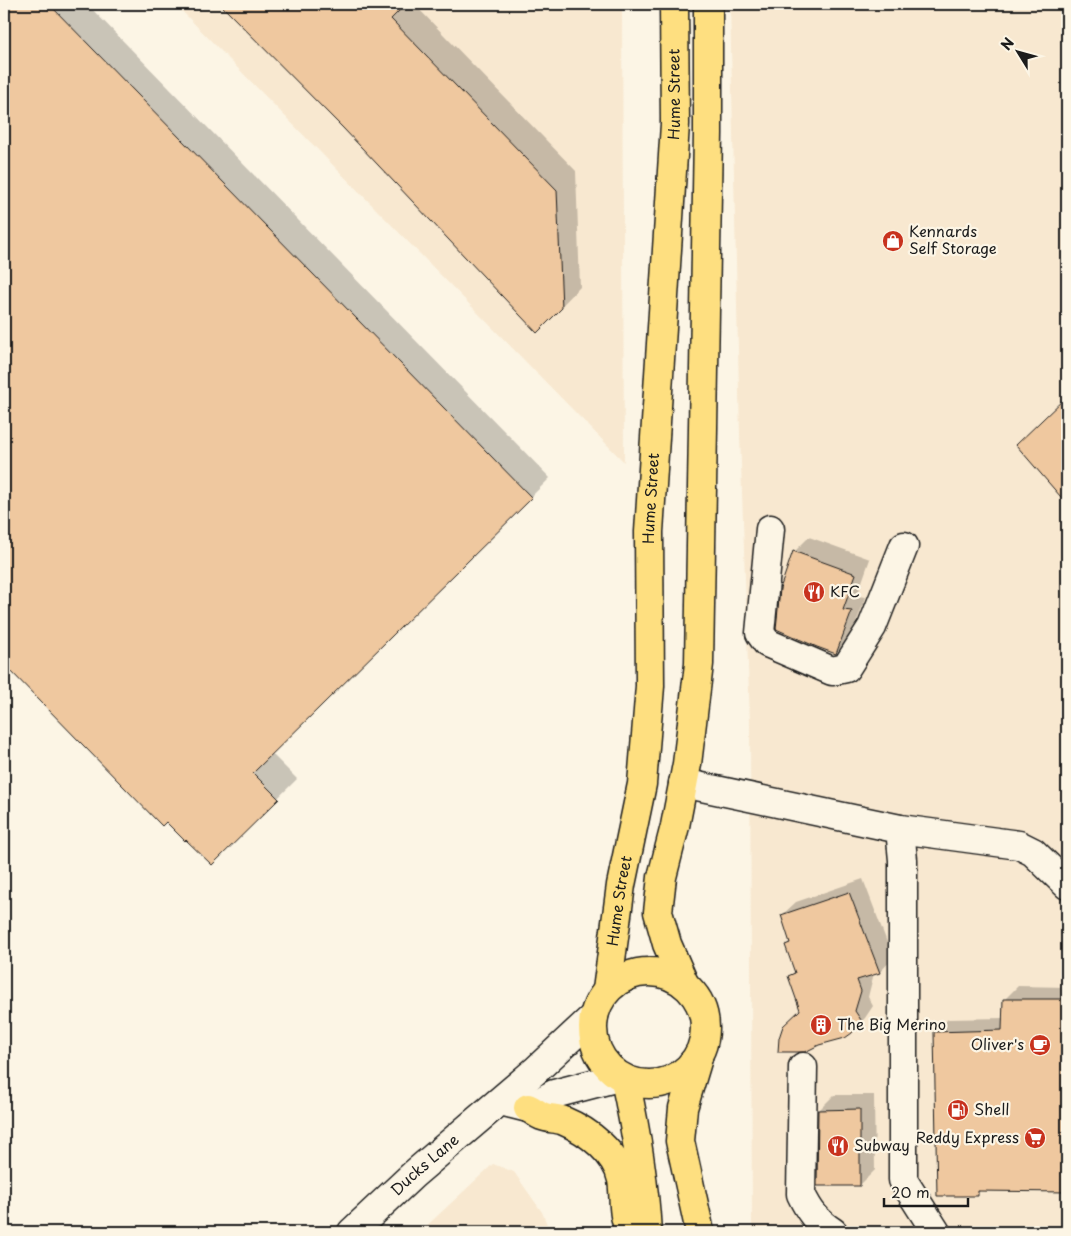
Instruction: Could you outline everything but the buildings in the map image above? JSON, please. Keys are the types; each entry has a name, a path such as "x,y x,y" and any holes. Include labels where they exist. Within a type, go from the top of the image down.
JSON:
{"main road":[{"name":"Hume Street","path":"607,990 622,885 642,784 650,686 649,532 675,124 674,4"},
{"path":"700,1232 680,1141 683,1108 705,1038 705,1017 698,999 684,983 667,944 658,912 662,877 675,826 683,783 699,664 708,132 708,4"},
{"path":"684,983 670,975 653,972 636,973 620,979 601,998 594,1016 593,1034 597,1051 606,1066 622,1078 633,1083 663,1084 677,1078 689,1069 698,1057"},
{"path":"622,1078 635,1123 647,1232"},
{"path":"528,1108 542,1116 563,1121 584,1132 601,1145 613,1159 622,1178 626,1226 632,1232"}],"street":[{"path":"770,529 760,634 767,643 832,671 846,668 872,627 904,546"},
{"path":"683,783 900,829 1019,845 1033,852 1067,885"},
{"path":"900,829 903,860 903,1180 936,1232"},
{"name":"Ducks Lane","path":"352,1232 414,1174 499,1102 594,1016"},
{"path":"803,1067 801,1194 815,1219 833,1232"},
{"path":"499,1102 528,1108 554,1094 622,1078"}],"shaded area":[{"path":"175,4 622,4 624,462"},
{"path":"730,4 1067,4 1067,1232 752,1232 750,722 740,435"},
{"path":"493,1164 514,1172 542,1212 550,1232 420,1232"}],"place":[{"name":"Kennards Self Storage","path":"893,241"},
{"name":"KFC","path":"814,592"},
{"name":"The Big Merino","path":"821,1025"},
{"name":"Oliver's","path":"1040,1045"},
{"name":"Shell","path":"958,1110"},
{"name":"Reddy Express","path":"1035,1138"},
{"name":"Subway","path":"838,1146"}]}
